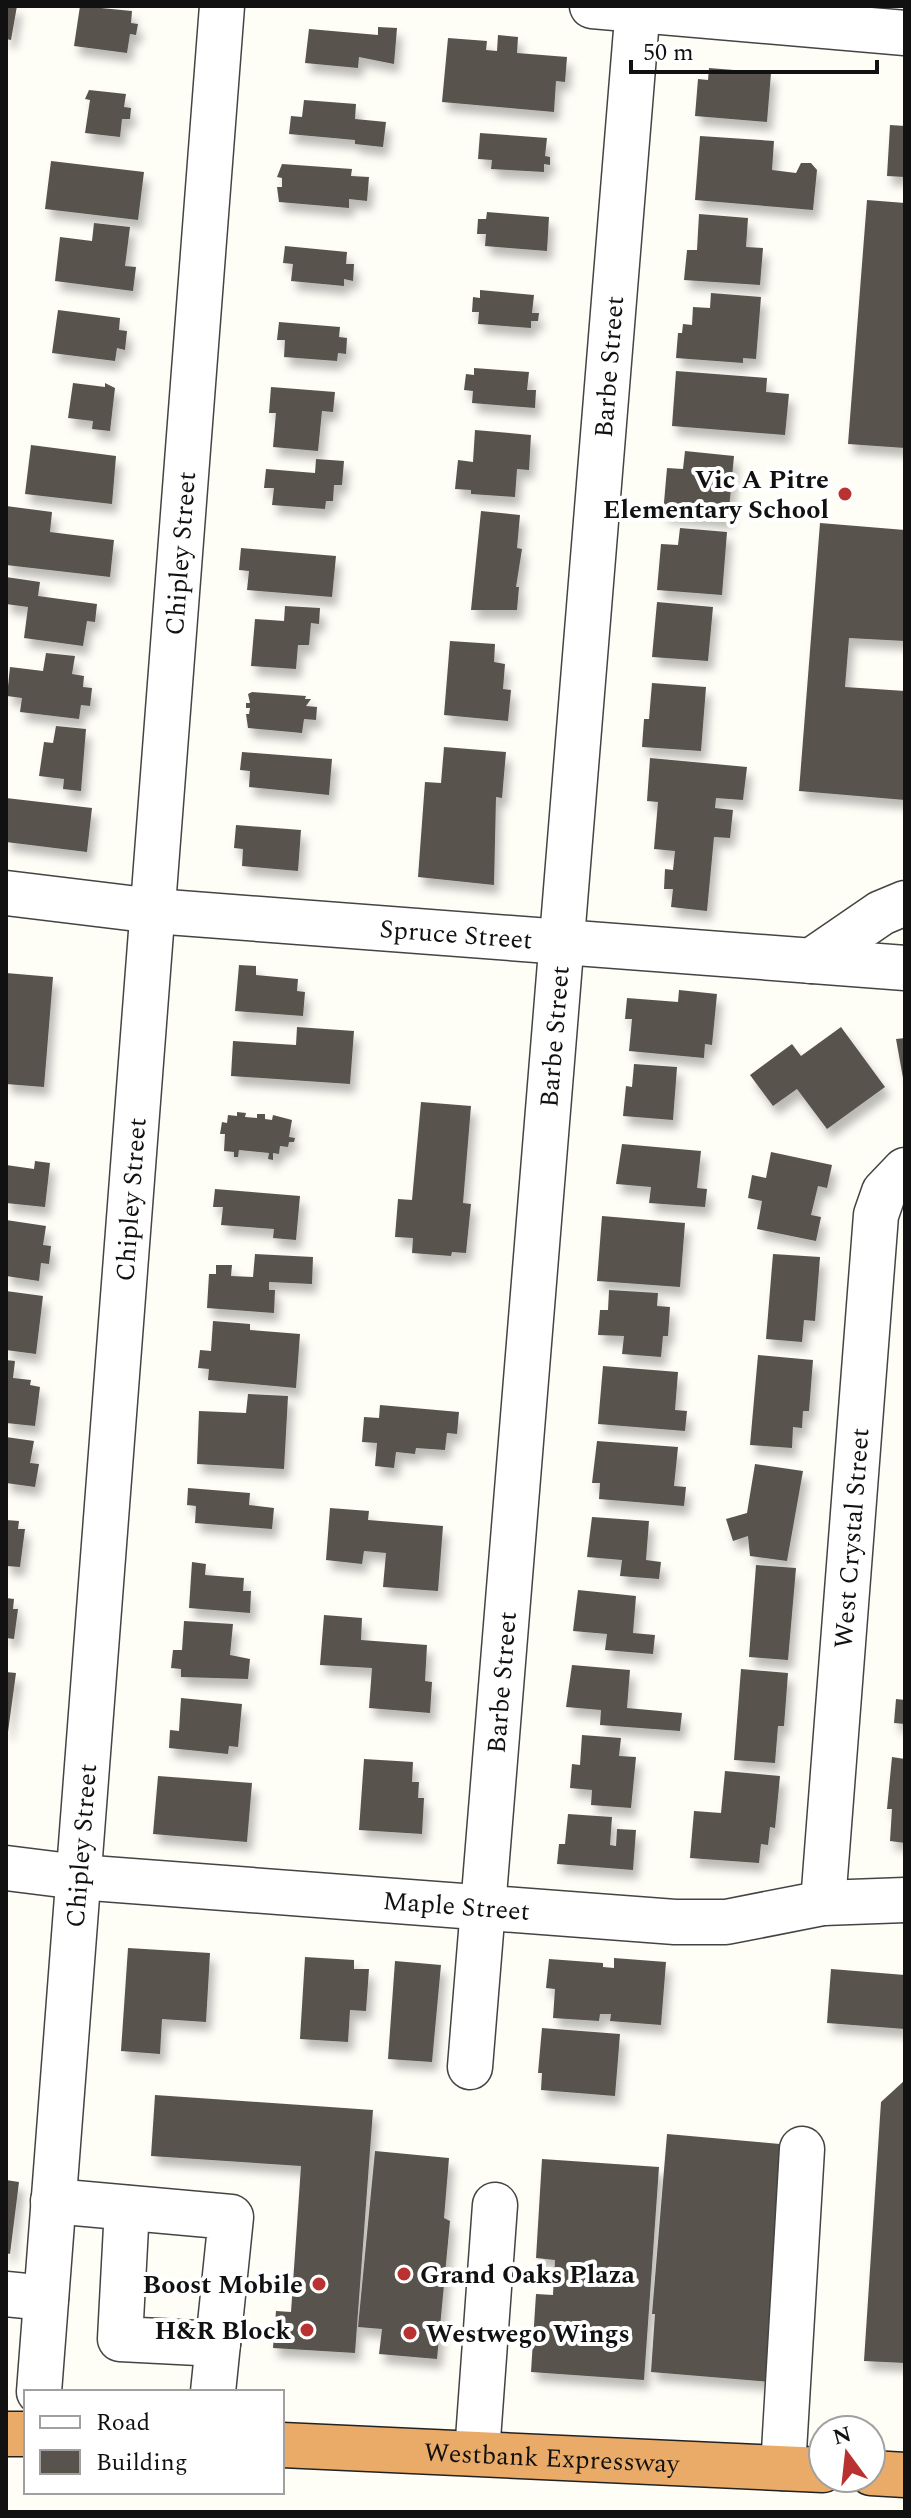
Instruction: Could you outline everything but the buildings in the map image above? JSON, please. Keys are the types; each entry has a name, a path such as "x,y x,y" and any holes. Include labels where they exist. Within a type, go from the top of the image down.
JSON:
{"highway":[{"name":"Westbank Expressway","path":"284,2445 803,2469"}],"street":[{"name":"Chipley Street","path":"39,2390 26,2296 53,2201 222,6"},
{"path":"592,6 638,8 896,43"},
{"name":"Barbe Street","path":"470,2067 638,8"},
{"name":"Spruce Street","path":"6,893 154,911 905,968"},
{"path":"811,961 881,913 905,903"},
{"name":"West Crystal Street","path":"823,1903 876,1215 884,1192 900,1173"},
{"name":"Maple Street","path":"6,1868 78,1877 484,1908 726,1922 823,1903 905,1900"},
{"path":"802,2149 803,2469"},
{"path":"53,2201 231,2217 213,2390"},
{"path":"477,2453 495,2205"},
{"path":"127,2208 120,2339 218,2344"}],"place":[{"name":"Vic A Pitre Elementary School","path":"845,494"},
{"name":"Grand Oaks Plaza","path":"404,2274"},
{"name":"Boost Mobile","path":"319,2284"},
{"name":"H&R Block","path":"307,2330"},
{"name":"Westwego Wings","path":"410,2333"}]}
